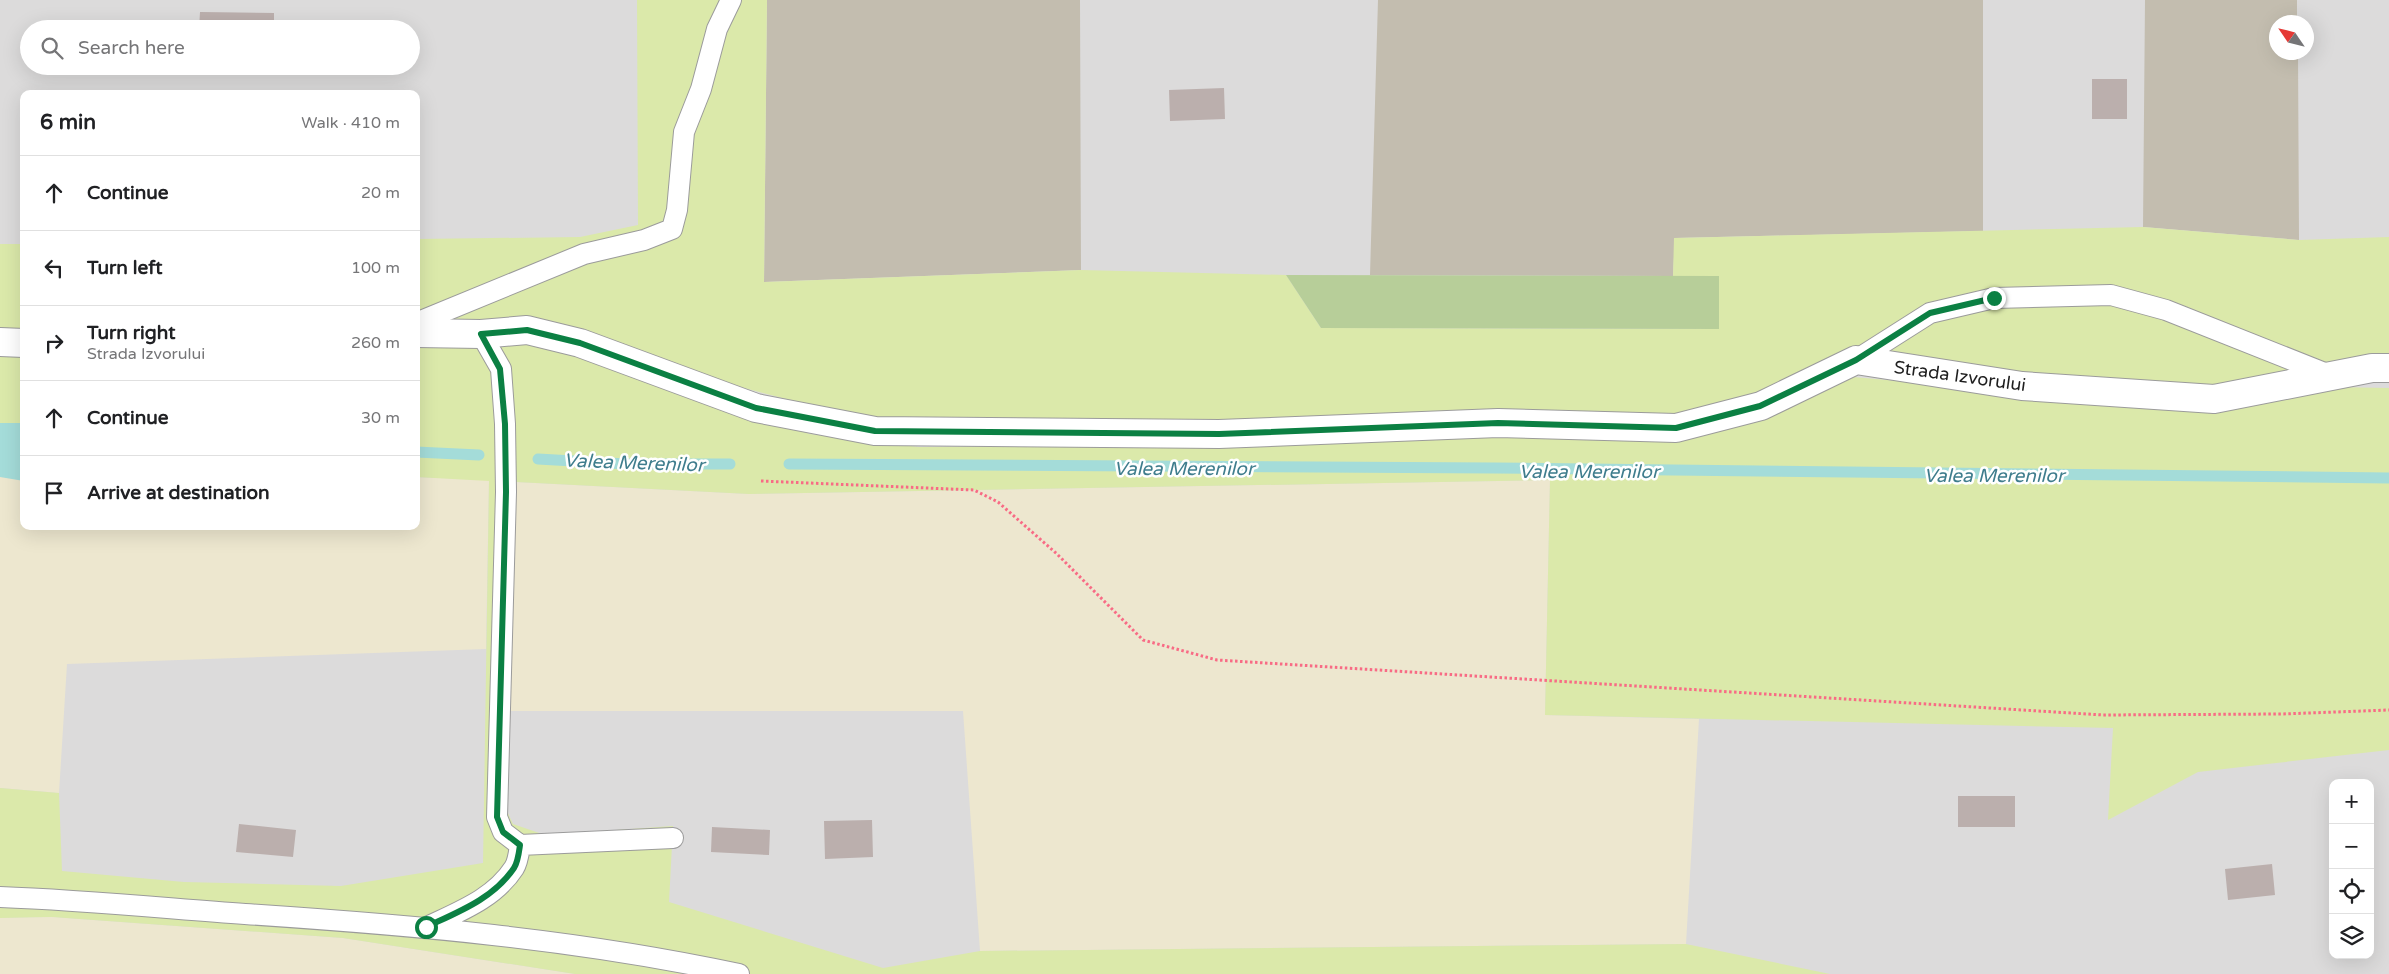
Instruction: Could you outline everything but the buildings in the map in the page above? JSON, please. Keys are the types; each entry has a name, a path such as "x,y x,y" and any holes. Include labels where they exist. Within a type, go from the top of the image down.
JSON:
{"street":[{"path":"420,333 481,334 527,330 580,343 756,408 875,431 1219,434 1498,423 1676,428 1760,406 1856,360"},
{"path":"0,342 20,343"},
{"name":"Strada Izvorului","path":"1856,360 2022,386 2214,399 2372,368 2389,368"}],"lane":[{"path":"420,321 584,254 644,240 672,229 677,210 684,132 701,89 717,29 731,0"},
{"path":"1856,360 1930,313 1994,298 2111,295 2166,310 2332,376"},
{"path":"481,334 500,369 505,424 506,492 497,817 503,832 520,845 673,838"},
{"path":"426,927 479,902 494,890 515,867 520,845"},
{"path":"0,897 426,927 568,944 669,959 739,974"}],"path":[{"path":"760,481 974,490 998,502 1042,541 1143,640 1216,660 2103,715 2282,714 2389,710"}],"shaded area":[{"path":"0,0 2389,0 2389,974 575,974 52,917 0,918"},
{"path":"767,0 1080,0 1081,270 764,282"},
{"path":"1378,0 1983,0 1983,231 1675,238 1673,276 1370,275"},
{"path":"2145,0 2297,0 2297,15 2269,15 2269,60 2298,60 2299,240 2143,227"},
{"path":"0,456 20,458 20,530 420,530 420,477 489,480 486,649 67,664 59,793 0,788"},
{"path":"1550,480 1545,715 1699,719 1686,944 980,951 963,711 510,711 516,482 749,494"},
{"path":"52,917 343,938 575,974 0,974 0,918"}],"green space":[{"path":"637,0 767,0 764,282 1081,270 1286,275 1321,328 1719,329 1719,276 1673,276 1674,238 2143,227 2299,240 2389,237 2389,358 2216,387 2054,380 1855,349 1756,397 1671,418 1217,422 860,418 744,388 546,321 420,321 420,239 580,237 638,225"},
{"path":"0,244 20,244 20,334 0,333"},
{"path":"1286,275 1719,276 1719,329 1321,328"},
{"path":"537,342 810,434 919,447 1216,444 1745,424 1853,377 2217,409 2332,387 2389,388 2389,750 2198,772 2108,820 2113,728 1545,715 1550,480 749,494 516,482 507,811 513,824 545,835 673,826 669,902 883,968 980,951 1686,944 1830,974 575,974 343,938 52,917 0,918 0,788 59,793 62,871 184,882 341,886 483,863 489,481 420,477 420,346"},
{"path":"0,355 20,356 20,458 0,456"}],"water":[{"path":"0,423 20,423 20,480 0,477"}],"waterway":[{"name":"Valea Merenilor","path":"420,452 479,455"},
{"name":"Valea Merenilor","path":"538,459 626,464 730,464"},
{"name":"Valea Merenilor","path":"789,464 1495,468 2389,478"}],"route":[{"path":"426,927 479,902 494,890 515,867 520,845 503,832 497,817 506,492 505,424 500,369 481,334 527,330 580,343 756,408 875,431 1219,434 1498,423 1676,428 1760,406 1856,360 1930,313 1994,298"}]}
